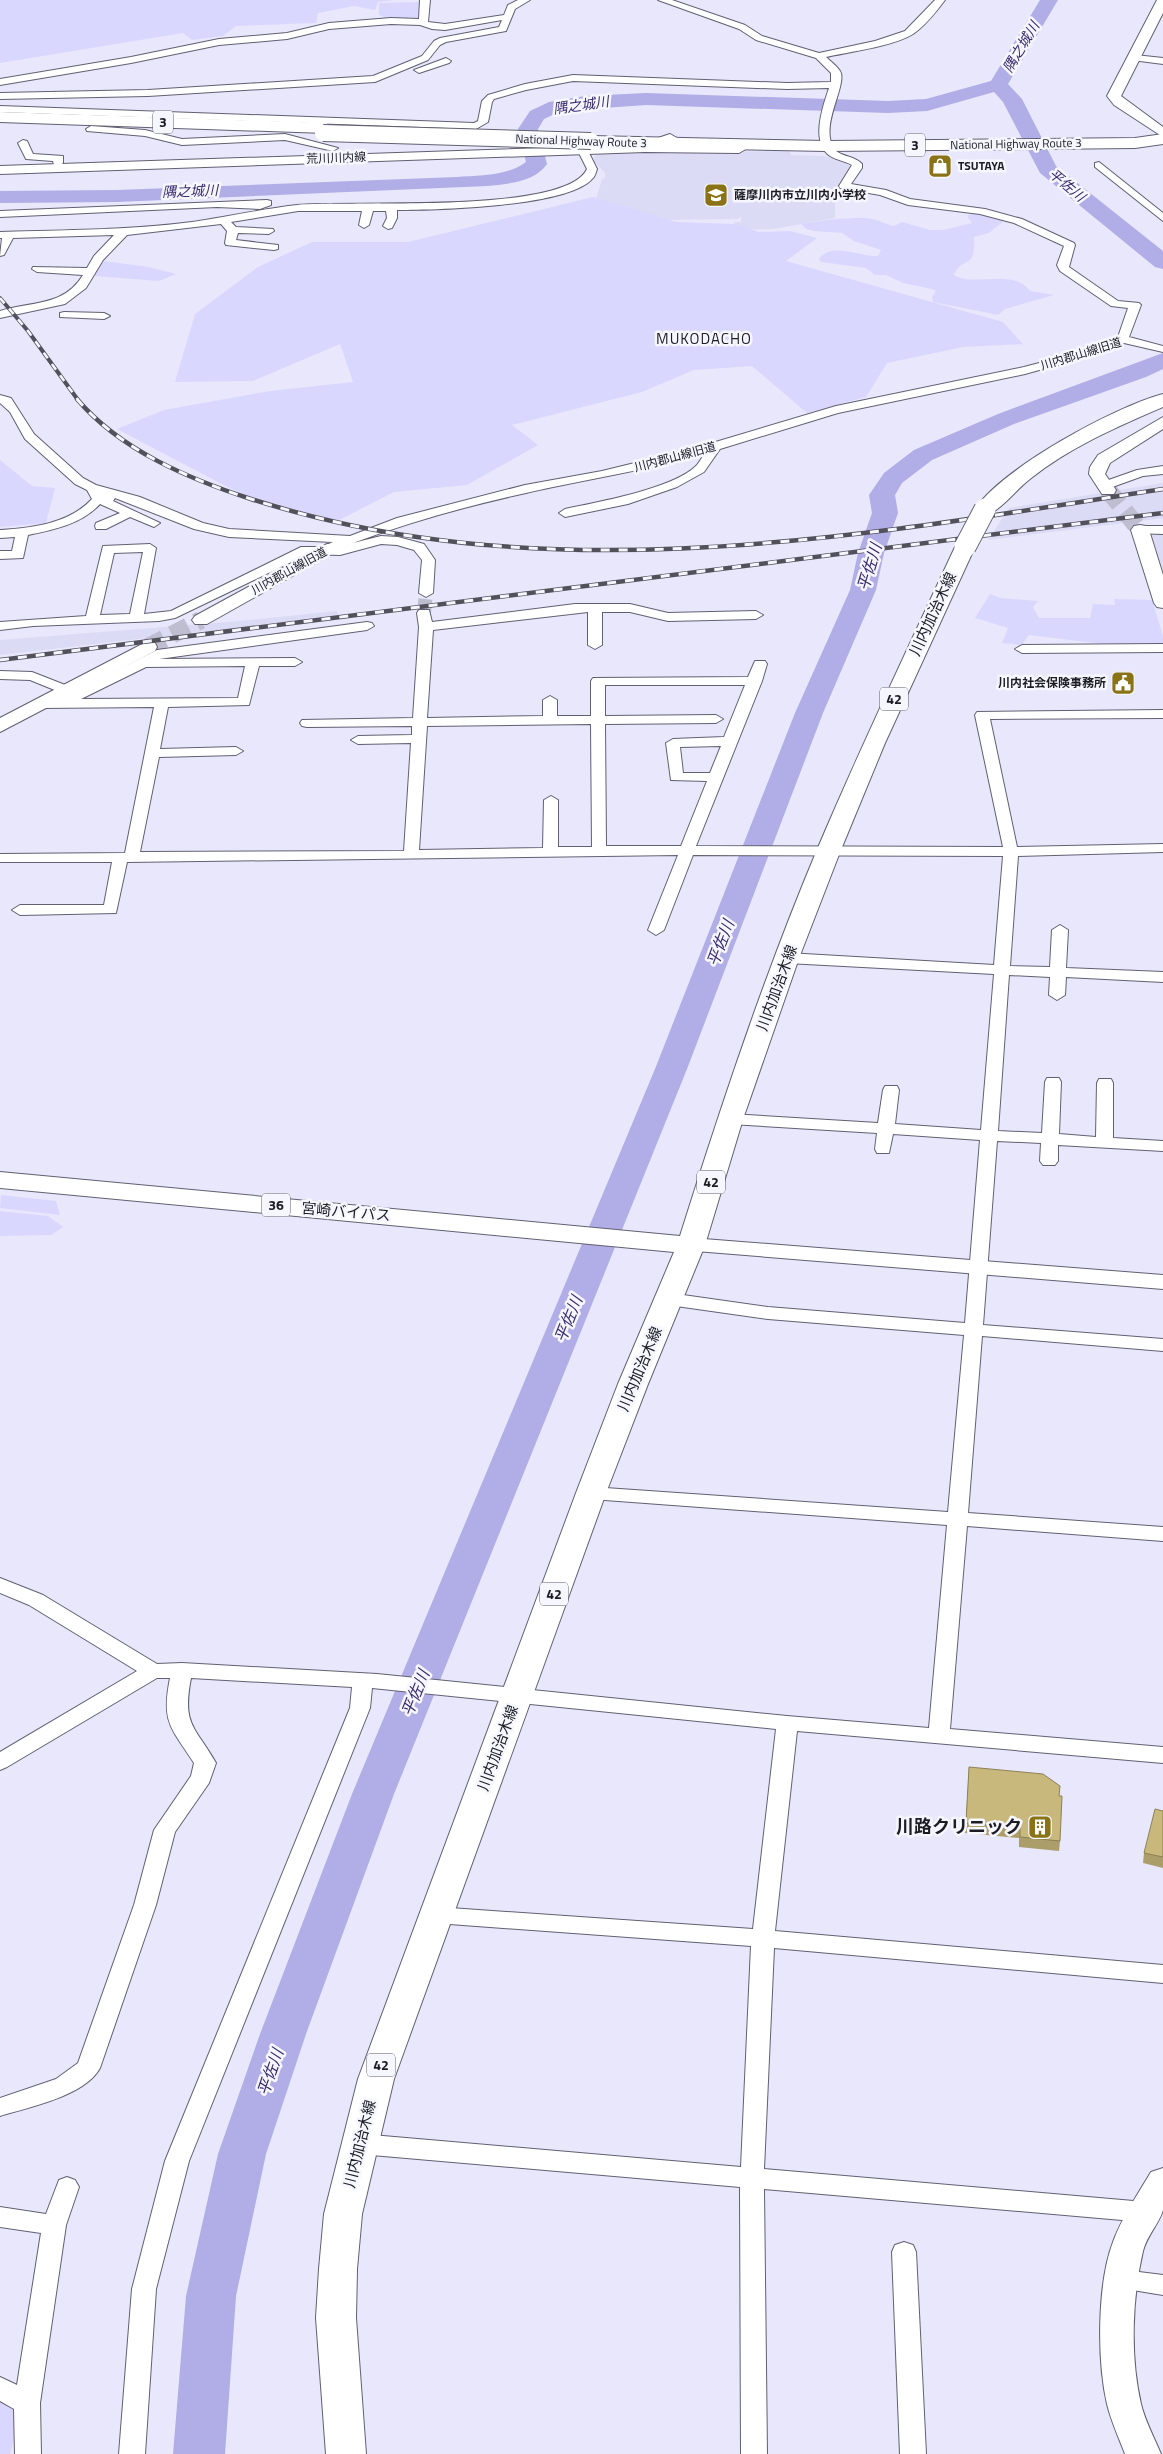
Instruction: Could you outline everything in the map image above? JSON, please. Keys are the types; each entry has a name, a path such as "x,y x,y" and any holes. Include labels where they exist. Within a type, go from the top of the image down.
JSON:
{"main road":[{"path":"1163,1 1158,22 1114,96 1119,102 1163,133"},
{"name":"National Highway Route 3","path":"0,117 324,130 585,148 664,141 825,137 999,142 1134,143 1163,139"},
{"name":"National Highway Route 3","path":"0,122 324,130"},
{"path":"639,149 825,137"},
{"name":"荒川川内線","path":"0,170 338,153 482,152 585,148 639,149 664,141"},
{"path":"0,162 58,163 80,167"},
{"name":"川内加治木線","path":"346,2454 339,2382 336,2308 343,2214 376,2080 436,1916 503,1694 591,1494 633,1384 691,1245 730,1119 787,958 828,852 874,742 965,547 985,509 1016,479 1047,456 1086,435 1163,400"},
{"path":"1106,488 1097,474 1098,467 1104,459 1163,422"},
{"path":"1140,530 1163,603"},
{"name":"川内郡山線旧道","path":"201,620 327,550"},
{"path":"0,726 40,704 68,697 146,655"},
{"name":"宮崎バイパス","path":"0,1180 552,1230 691,1245"},
{"path":"691,1245 1163,1282"},
{"path":"1143,2454 1124,2404 1119,2363 1120,2302 1128,2248 1145,2212 1163,2181"}],"street":[{"path":"425,0 425,25 432,27 447,29 474,21 507,17"},
{"path":"0,96 74,95 366,80 408,66 425,58 437,43 443,40 503,29 511,7 525,0"},
{"path":"663,0 742,27 759,38 819,56 836,72 838,79 825,137 831,152 857,164 857,168 844,186 882,192 908,202 981,211 1018,221 1053,238 1067,242 1070,245 1062,265 1064,269 1115,304 1135,304 1123,339"},
{"path":"819,56 877,43 908,33 920,23 940,0"},
{"path":"363,11 388,21"},
{"path":"0,82 219,42 287,36 329,26 424,20 436,11"},
{"path":"388,21 390,32"},
{"path":"149,56 161,67"},
{"path":"1135,58 1163,61"},
{"path":"58,72 57,67 60,61"},
{"path":"397,63 422,71 446,61"},
{"path":"261,85 265,76 269,75 304,75"},
{"path":"0,109 476,126 483,122 487,101 491,97 524,86 573,78 835,86"},
{"path":"65,84 74,95"},
{"path":"91,129 145,133 182,142 285,137 338,153 343,121"},
{"path":"476,126 482,152"},
{"path":"24,143 27,154 30,157 59,158 58,163"},
{"path":"0,214 217,204 376,203 502,196 552,188 567,181 585,148"},
{"path":"217,204 249,210 368,208 496,203 537,197 563,191 588,178 592,169 585,148"},
{"path":"1099,166 1163,218"},
{"path":"388,226 392,218 391,207"},
{"path":"364,225 368,208"},
{"path":"0,253 5,235 196,230 249,210"},
{"path":"222,219 234,230 269,231"},
{"path":"234,230 230,243 274,247"},
{"path":"0,315 61,302 82,286 98,258 124,232"},
{"path":"37,269 90,272"},
{"path":"61,302 63,321 104,316"},
{"name":"川内郡山線旧道","path":"327,550 401,521 471,502 525,489 602,475 716,446 836,410 1025,370 1088,353 1123,339 1163,349"},
{"path":"0,399 7,401 15,410 29,436 79,481 98,496 154,523"},
{"path":"565,513 624,501 673,484 700,469 716,446"},
{"path":"1106,488 1141,473 1163,470"},
{"path":"98,496 116,494 199,526 229,533 353,539"},
{"path":"0,534 22,533 60,523 80,514 95,504 98,496"},
{"path":"101,526 130,513"},
{"path":"1140,530 1163,530"},
{"path":"0,555 18,555 22,533"},
{"path":"0,626 159,617 188,610 227,588 306,550 340,551 381,540 398,541 419,547 429,560 426,593"},
{"path":"92,620 108,549 150,548 136,618"},
{"path":"411,855 425,620 576,608 630,608 668,616 756,615"},
{"path":"595,608 595,645"},
{"path":"146,655 367,626"},
{"path":"1022,649 1163,648"},
{"path":"146,655 253,662 295,662"},
{"path":"0,675 24,673 37,676 68,697 162,703 244,702 253,662"},
{"path":"656,930 760,664"},
{"path":"599,851 598,681 754,681"},
{"path":"550,700 550,721"},
{"path":"20,910 111,910 152,753 162,703"},
{"path":"940,1735 990,1135 1011,852 982,715 1163,714"},
{"path":"307,723 716,719"},
{"path":"358,740 419,739"},
{"path":"717,777 676,777 672,742 731,741"},
{"path":"152,753 236,751"},
{"path":"550,853 551,800"},
{"path":"0,858 411,855 599,851 1011,852 1163,848"},
{"path":"1057,995 1060,930"},
{"path":"787,958 1163,977"},
{"path":"1049,1161 1053,1082"},
{"path":"1104,1142 1105,1084"},
{"path":"884,1149 891,1090"},
{"path":"730,1119 1163,1146"},
{"path":"669,1300 768,1313 1163,1345"},
{"path":"591,1494 1163,1534"},
{"path":"0,1585 36,1600 153,1671"},
{"path":"0,1762 153,1671 182,1670 370,1680 787,1723 1163,1755"},
{"path":"0,2107 64,2086 88,2068 145,1905 164,1830 201,1778 205,1762 178,1721 176,1701 182,1670"},
{"path":"132,2454 144,2289 177,2162 370,1680"},
{"path":"754,2454 752,2177 763,1938 787,1723"},
{"path":"436,1916 763,1938 1163,1974"},
{"path":"360,2144 1145,2212"},
{"path":"28,2454 27,2403 54,2225 67,2187"},
{"path":"0,2218 54,2225"},
{"path":"904,2252 913,2454"},
{"path":"1123,2280 1163,2285"},
{"path":"0,2388 27,2403"}],"shaded area":[{"path":"0,0 394,0 378,2 375,10 354,6 318,13 316,23 236,26 223,36 192,40 183,33 0,63"},
{"path":"421,2 421,17 418,19 389,19 379,15 379,3"},
{"name":"薩摩川内市立川内小学校","path":"790,151 791,155 823,156 844,161 853,169 840,186 835,188 835,218 773,229 734,230 734,222 741,222 741,217 737,219 664,220 595,203 602,179 605,178 605,173 594,161 594,157 599,153"},
{"path":"593,197 676,222 735,224 759,232 790,231 817,238 786,261 1003,322 1023,344 963,347 887,363 866,397 807,413 752,366 694,370 642,392 512,425 538,445 467,485 394,492 337,521 241,494 117,429 164,410 270,391 353,382 340,344 253,381 175,382 195,314 258,267 312,242 408,242"},
{"path":"977,212 1005,220 989,233 974,237 971,259 957,269 954,275 972,280 1013,280 1022,284 1030,291 1054,295 1005,309 998,315 933,302 932,297 936,291 932,289 903,283 886,275 875,275 866,268 821,262 819,259 831,251 838,250 878,256 881,250 854,241 842,233 814,231 806,229 801,224 847,218 867,218 894,226 902,222 930,230 943,230 972,223 967,216"},
{"path":"104,261 149,267 176,274 159,281 94,276"},
{"path":"0,460 32,486 55,488 46,523 0,527"},
{"path":"1163,483 1163,518 988,540 1009,508"},
{"path":"1163,534 1163,570 1150,535"},
{"path":"990,594 1001,598 1038,601 1033,607 1039,618 1090,618 1093,604 1115,605 1114,599 1152,600 1163,636 1163,644 1103,644 1029,635 1022,645 1002,643 1008,628 975,618"},
{"path":"337,611 339,616 0,655 0,640 228,622"},
{"path":"1,1195 56,1201 60,1215 0,1208"},
{"path":"0,1211 48,1216 63,1227 51,1235 0,1236"},
{"path":"0,2400 17,2407 16,2433 10,2454 0,2454"}],"building":[{"path":"969,1767 1043,1774 1060,1786 1059,1796 1062,1796 1060,1841 1020,1837 1020,1828 966,1823"},
{"path":"1155,1809 1163,1811 1163,1857 1144,1853"}],"waterway":[{"name":"隅之城川","path":"998,85 1049,0"},
{"name":"隅之城川","path":"0,197 117,196 457,183 511,176 531,169 537,164 528,129 537,115 556,106 585,102 646,99 888,107 927,105 998,85"},
{"name":"平佐川","path":"998,85 1012,99 1047,169 1163,262"},
{"name":"平佐川","path":"199,2454 211,2296 242,2154 283,2034 373,1794 671,1069 809,713 863,590 871,553 885,513 882,495 893,478 923,455 1006,419 1138,372 1163,360"}],"tunnel":[{"path":"1108,490 1140,530"},
{"path":"424,613 426,593"},
{"path":"148,647 201,620"}],"railway":[{"path":"0,298 28,331 78,400"},
{"path":"77,399 94,417 135,448 180,472 227,491 363,528 477,544 591,550 706,547 821,538 936,524 1163,489"},
{"path":"0,660 1163,513"}],"place":[{"name":"TSUTAYA","path":"940,166"},
{"name":"薩摩川内市立川内小学校","path":"716,195"},
{"name":"川内社会保険事務所","path":"1123,683"},
{"name":"川路クリニック","path":"1040,1827"}],"district":[{"name":"MUKODACHO","path":"704,339"}]}
